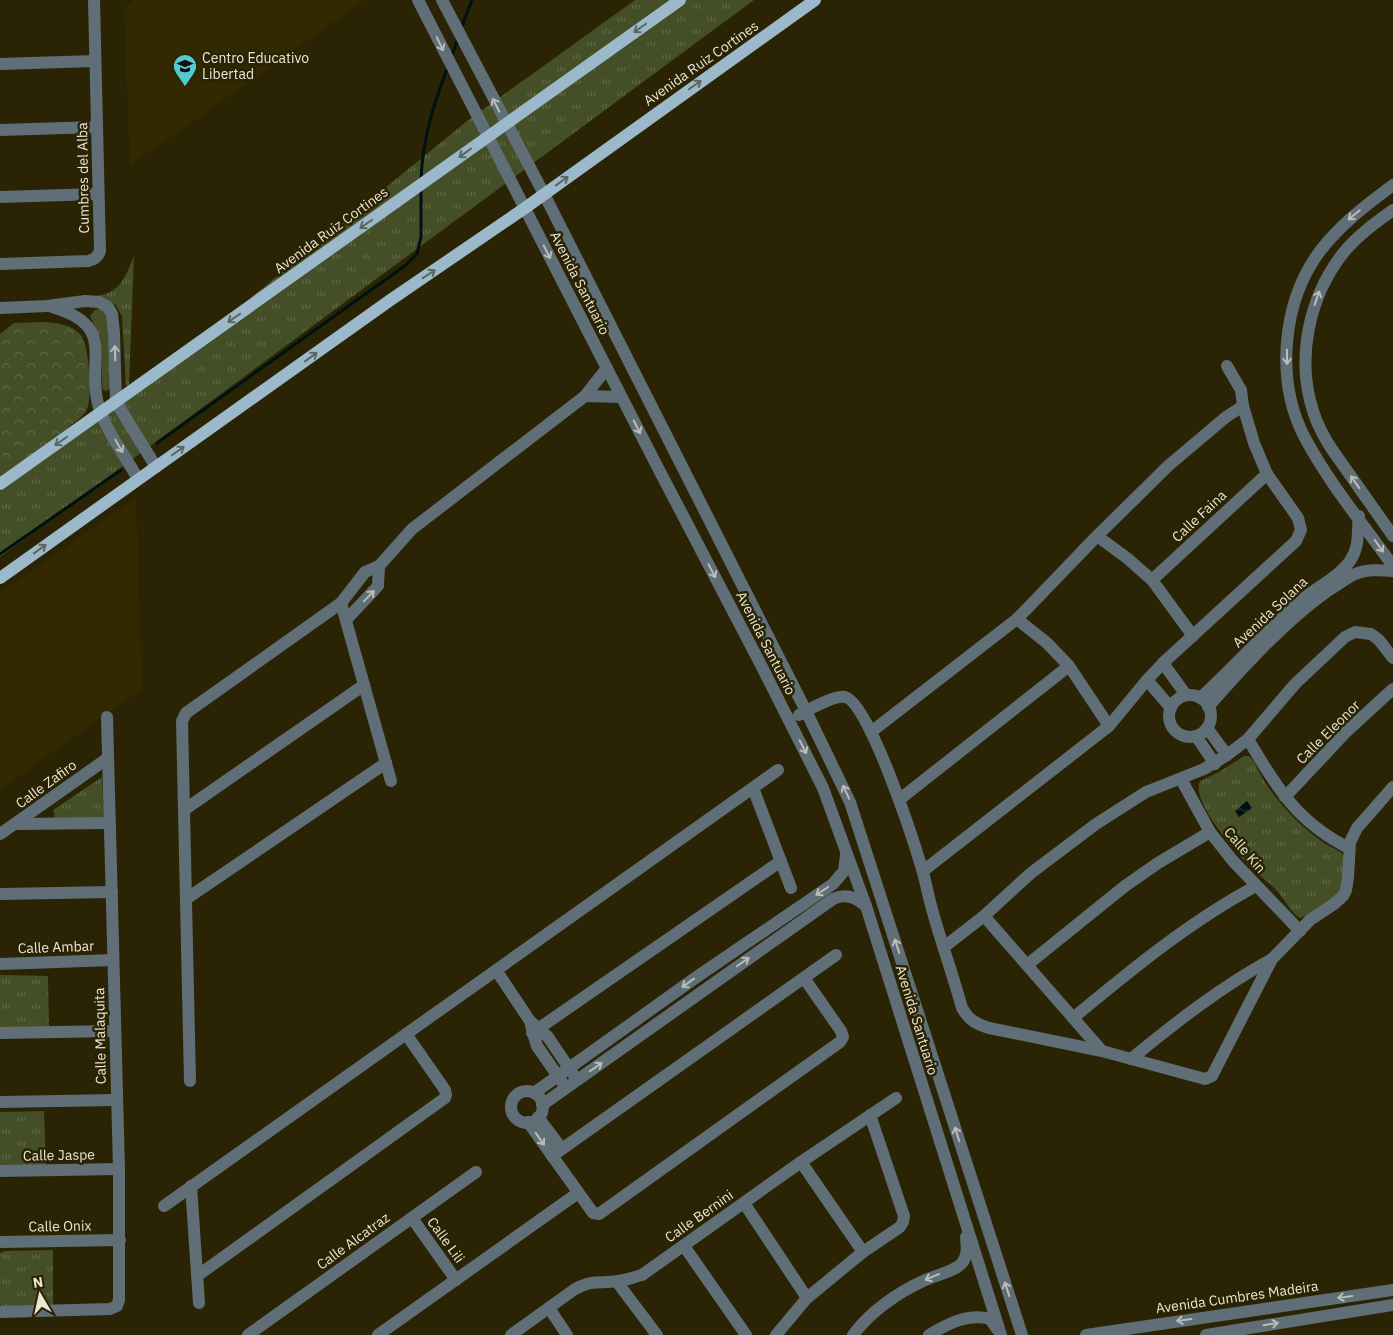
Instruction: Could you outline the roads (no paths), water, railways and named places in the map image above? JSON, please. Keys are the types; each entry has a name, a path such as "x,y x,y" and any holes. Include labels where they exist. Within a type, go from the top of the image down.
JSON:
{"main road":[{"name":"Avenida Ruiz Cortines","path":"0,484 680,0"},
{"name":"Avenida Ruiz Cortines","path":"0,578 389,301 525,208 815,0"}],"street":[{"name":"Cumbres del Alba","path":"0,264 88,261 96,258 100,251 94,0"},
{"name":"Avenida Santuario","path":"418,0 823,788 866,906 1000,1334"},
{"name":"Avenida Santuario","path":"442,0 544,194 846,792 855,814 1022,1335"},
{"path":"0,64 95,62"},
{"path":"0,130 97,127"},
{"path":"1393,185 1348,219 1319,253 1307,273 1291,314 1287,343 1287,368 1291,399 1305,437 1320,464 1393,566"},
{"path":"0,197 98,194"},
{"path":"1393,210 1362,233 1331,269 1321,288 1313,310 1306,349 1309,394 1314,413 1331,448 1393,536"},
{"path":"0,308 47,306 93,301 108,307 112,314 114,333 116,402 156,467"},
{"path":"47,306 63,310 76,317 93,335 97,354 96,394 101,412 138,479"},
{"path":"923,871 1108,726 1163,663 1296,541 1301,530 1298,518 1267,474 1254,443 1243,406 1241,390 1227,366"},
{"path":"190,1081 182,721 186,712 341,603 365,572 379,566 412,530 585,396 607,368"},
{"path":"585,396 622,397"},
{"path":"871,732 1017,619 1168,466 1226,417 1243,406"},
{"path":"657,466 676,454"},
{"name":"Calle Faina","path":"1152,580 1267,474"},
{"path":"1358,517 1373,508"},
{"name":"Avenida Solana","path":"1204,702 1288,612 1313,590 1339,572 1350,561 1357,544 1358,517"},
{"path":"1097,536 1127,558 1152,580 1193,636"},
{"path":"346,620 378,586 379,566"},
{"name":"Avenida Solana","path":"1204,702 1227,684 1314,601 1355,574 1371,570 1393,571"},
{"path":"341,603 391,781"},
{"path":"1017,619 1047,643 1070,666 1108,726"},
{"path":"944,947 984,916 1031,873 1096,824 1146,792 1215,764 1248,739 1295,684 1337,643 1350,634 1362,632 1375,636 1393,658"},
{"path":"1163,663 1186,696 1204,702 1210,717 1202,732"},
{"path":"900,799 1070,666"},
{"path":"1147,680 1170,708"},
{"path":"184,810 364,685"},
{"name":"Calle Eleonor","path":"1284,797 1347,731 1393,689"},
{"path":"1186,696 1174,702 1170,708 1169,721 1172,727 1183,736 1202,732"},
{"path":"790,721 836,697 846,697 854,702 871,732 900,799 923,871 932,910 962,1008 969,1019 975,1023 989,1028 1102,1051 1202,1079 1210,1078 1272,959"},
{"name":"Calle Malaquita","path":"0,1312 110,1309 117,1306 119,1300 119,1169 107,717"},
{"path":"1202,732 1227,755"},
{"path":"1202,732 1215,764"},
{"path":"1248,739 1284,797 1306,820 1321,832 1349,848"},
{"name":"Calle Zafiro","path":"0,834 108,758"},
{"path":"186,899 386,763"},
{"path":"164,1206 778,770"},
{"name":"Calle Kin","path":"1181,779 1210,832 1233,861 1300,931"},
{"path":"1131,1059 1206,999 1272,959 1310,920 1343,896 1348,878 1350,842 1357,828 1393,787"},
{"path":"753,788 791,888"},
{"path":"16,824 110,823"},
{"path":"1028,965 1125,886 1158,863 1210,832"},
{"path":"534,1093 698,976 832,884 844,871 846,852"},
{"path":"534,1027 781,861"},
{"path":"1073,1018 1167,943 1225,903 1256,886"},
{"path":"0,894 112,892"},
{"path":"804,978 841,1031 843,1037 840,1042 599,1214 594,1213 578,1192 536,1115 540,1098 529,1091 519,1093 515,1096 511,1106 514,1116 518,1120 536,1115 566,1088 833,898 837,896 850,896 866,906"},
{"path":"984,916 1102,1051"},
{"path":"557,1153 836,955"},
{"name":"Calle Ambar","path":"0,964 113,960"},
{"path":"496,970 534,1027 570,1068 578,1080"},
{"path":"534,1027 538,1046 566,1088"},
{"path":"0,1033 115,1031"},
{"path":"197,1276 446,1098 445,1090 406,1034"},
{"path":"909,1043 926,1037"},
{"name":"Calle Bernini","path":"511,1335 585,1284 595,1281 617,1282 642,1275 801,1162 896,1098"},
{"path":"0,1102 116,1100"},
{"path":"776,1335 807,1298 863,1252 900,1227 904,1222 904,1216 870,1116"},
{"path":"801,1162 863,1252"},
{"name":"Calle Jaspe","path":"0,1171 119,1169"},
{"name":"Calle Alcatraz","path":"248,1335 476,1172"},
{"path":"191,1186 199,1303"},
{"path":"378,1335 578,1192"},
{"path":"744,1203 807,1298"},
{"name":"Calle Lili","path":"412,1218 456,1280"},
{"path":"853,1335 873,1314 898,1295 920,1282 962,1264 967,1249 965,1220"},
{"name":"Calle Onix","path":"0,1242 120,1240"},
{"path":"684,1246 746,1335"},
{"path":"617,1282 657,1335"},
{"name":"Avenida Cumbres Madeira","path":"1086,1335 1393,1290"},
{"path":"1206,1335 1393,1305"},
{"path":"549,1308 567,1335"},
{"path":"929,1335 956,1321 978,1317 990,1319 1000,1334"}],"water":[{"path":"1247,801 1252,808 1239,817 1235,811"}],"waterway":[{"path":"462,26 472,0"},
{"path":"452,55 458,39"},
{"path":"421,181 429,124 447,69"},
{"path":"157,443 406,265 417,254 421,237 421,189"},
{"path":"0,554 121,470"}],"place":[{"name":"Centro Educativo Libertad","path":"185,87"}]}
